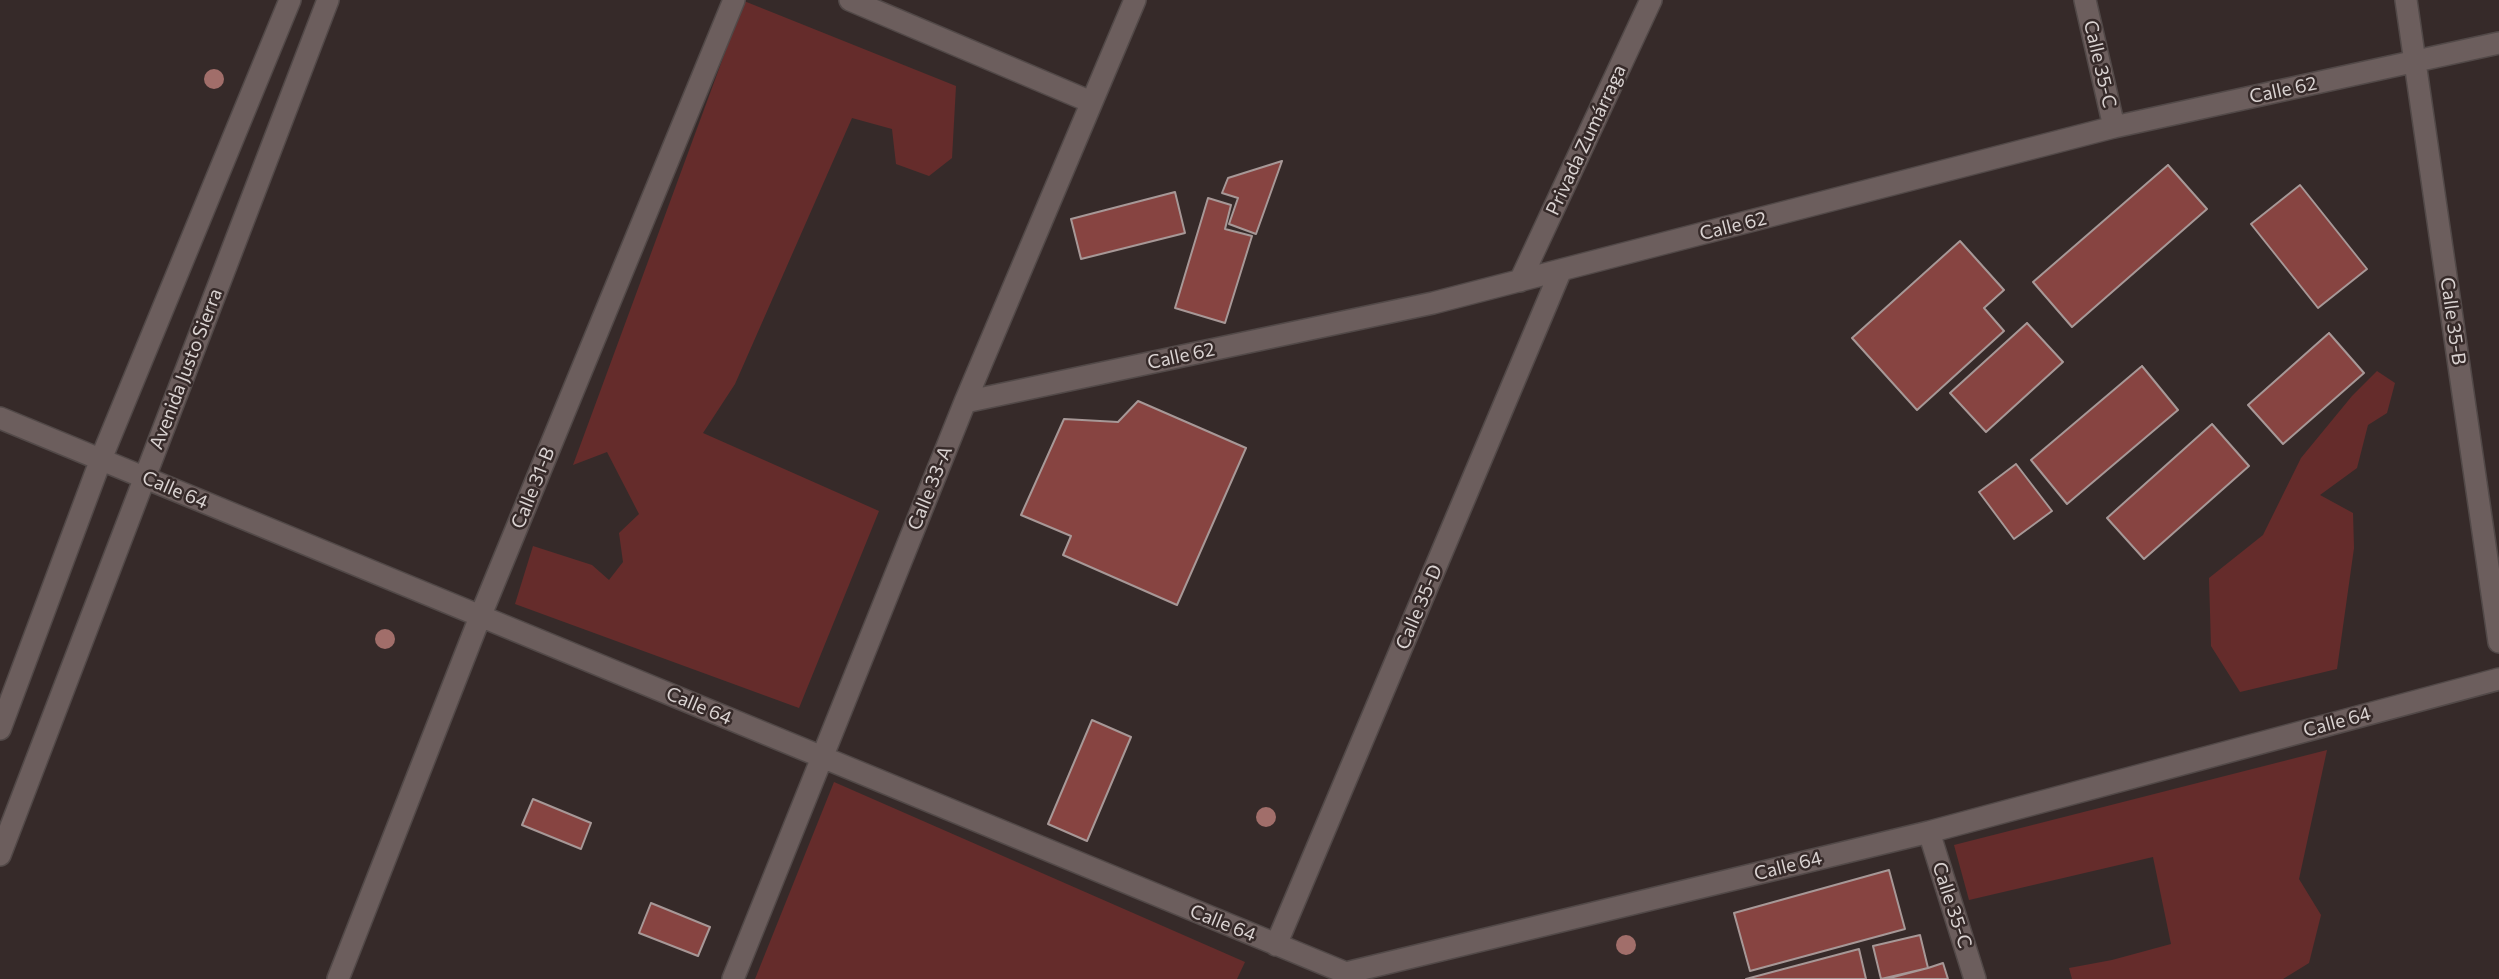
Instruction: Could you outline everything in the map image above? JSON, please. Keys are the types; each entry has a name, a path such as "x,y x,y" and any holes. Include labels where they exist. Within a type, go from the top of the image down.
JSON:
{"street":[{"path":"0,729 101,459 290,0"},
{"name":"Avenida Justo Sierra","path":"0,855 328,0"},
{"name":"Calle 31-B","path":"338,979 480,617 734,0"},
{"path":"850,0 1091,102"},
{"name":"Calle 33-A","path":"733,979 965,402 1135,0"},
{"name":"Privada Zumárraga","path":"1520,281 1651,0"},
{"name":"Calle 35-C","path":"2085,0 2114,127"},
{"name":"Calle 35-B","path":"2406,0 2499,642"},
{"name":"Calle 62","path":"965,402 1433,303 2114,127 2499,43"},
{"name":"Calle 35-D","path":"1276,944 1561,270"},
{"name":"Calle 64","path":"0,418 1276,944 1346,976 1929,832 2499,679"},
{"name":"Calle 35-C","path":"1929,832 1975,979"}],"shaded area":[{"path":"744,1 956,86 952,158 929,176 896,164 892,129 852,118 735,384 703,433 879,511 799,708 515,604 533,546 592,565 609,580 623,562 619,533 639,514 607,452 573,465"},
{"path":"2377,371 2395,383 2387,413 2368,425 2357,468 2320,495 2353,513 2354,548 2337,669 2240,692 2211,646 2209,578 2263,535 2301,458 2352,396"},
{"path":"2327,750 2299,879 2321,915 2309,963 2283,979 2072,979 2069,968 2171,944 2153,857 1969,900 1954,845"},
{"path":"834,782 1245,962 1237,979 755,979"}],"building":[{"path":"1282,161 1256,234 1229,224 1238,198 1222,193 1228,178"},
{"path":"2168,165 2207,209 2072,327 2033,282"},
{"path":"2300,185 2367,269 2318,308 2251,224"},
{"path":"1175,192 1185,233 1081,259 1071,219"},
{"path":"1208,198 1231,205 1225,229 1252,236 1225,323 1175,308"},
{"path":"1960,241 2004,290 1984,308 2004,331 1917,410 1852,338"},
{"path":"2027,323 2063,362 1986,432 1950,393"},
{"path":"2329,333 2364,373 2283,444 2248,405"},
{"path":"2142,366 2178,410 2067,504 2031,460"},
{"path":"1138,401 1246,448 1177,605 1063,555 1071,536 1021,515 1064,419 1118,422"},
{"path":"2212,424 2249,466 2144,559 2107,518"},
{"path":"2016,464 2052,511 2014,539 1979,492"},
{"path":"1092,720 1131,737 1087,841 1048,824"},
{"path":"533,799 591,823 581,849 522,825"},
{"path":"1889,870 1905,929 1750,971 1734,913"},
{"path":"651,903 710,927 698,956 639,933"},
{"path":"1920,935 1928,968 1881,979 1873,946"},
{"path":"1859,949 1866,979 1746,979"},
{"path":"1943,963 1948,979 1886,979 1928,968"}]}
